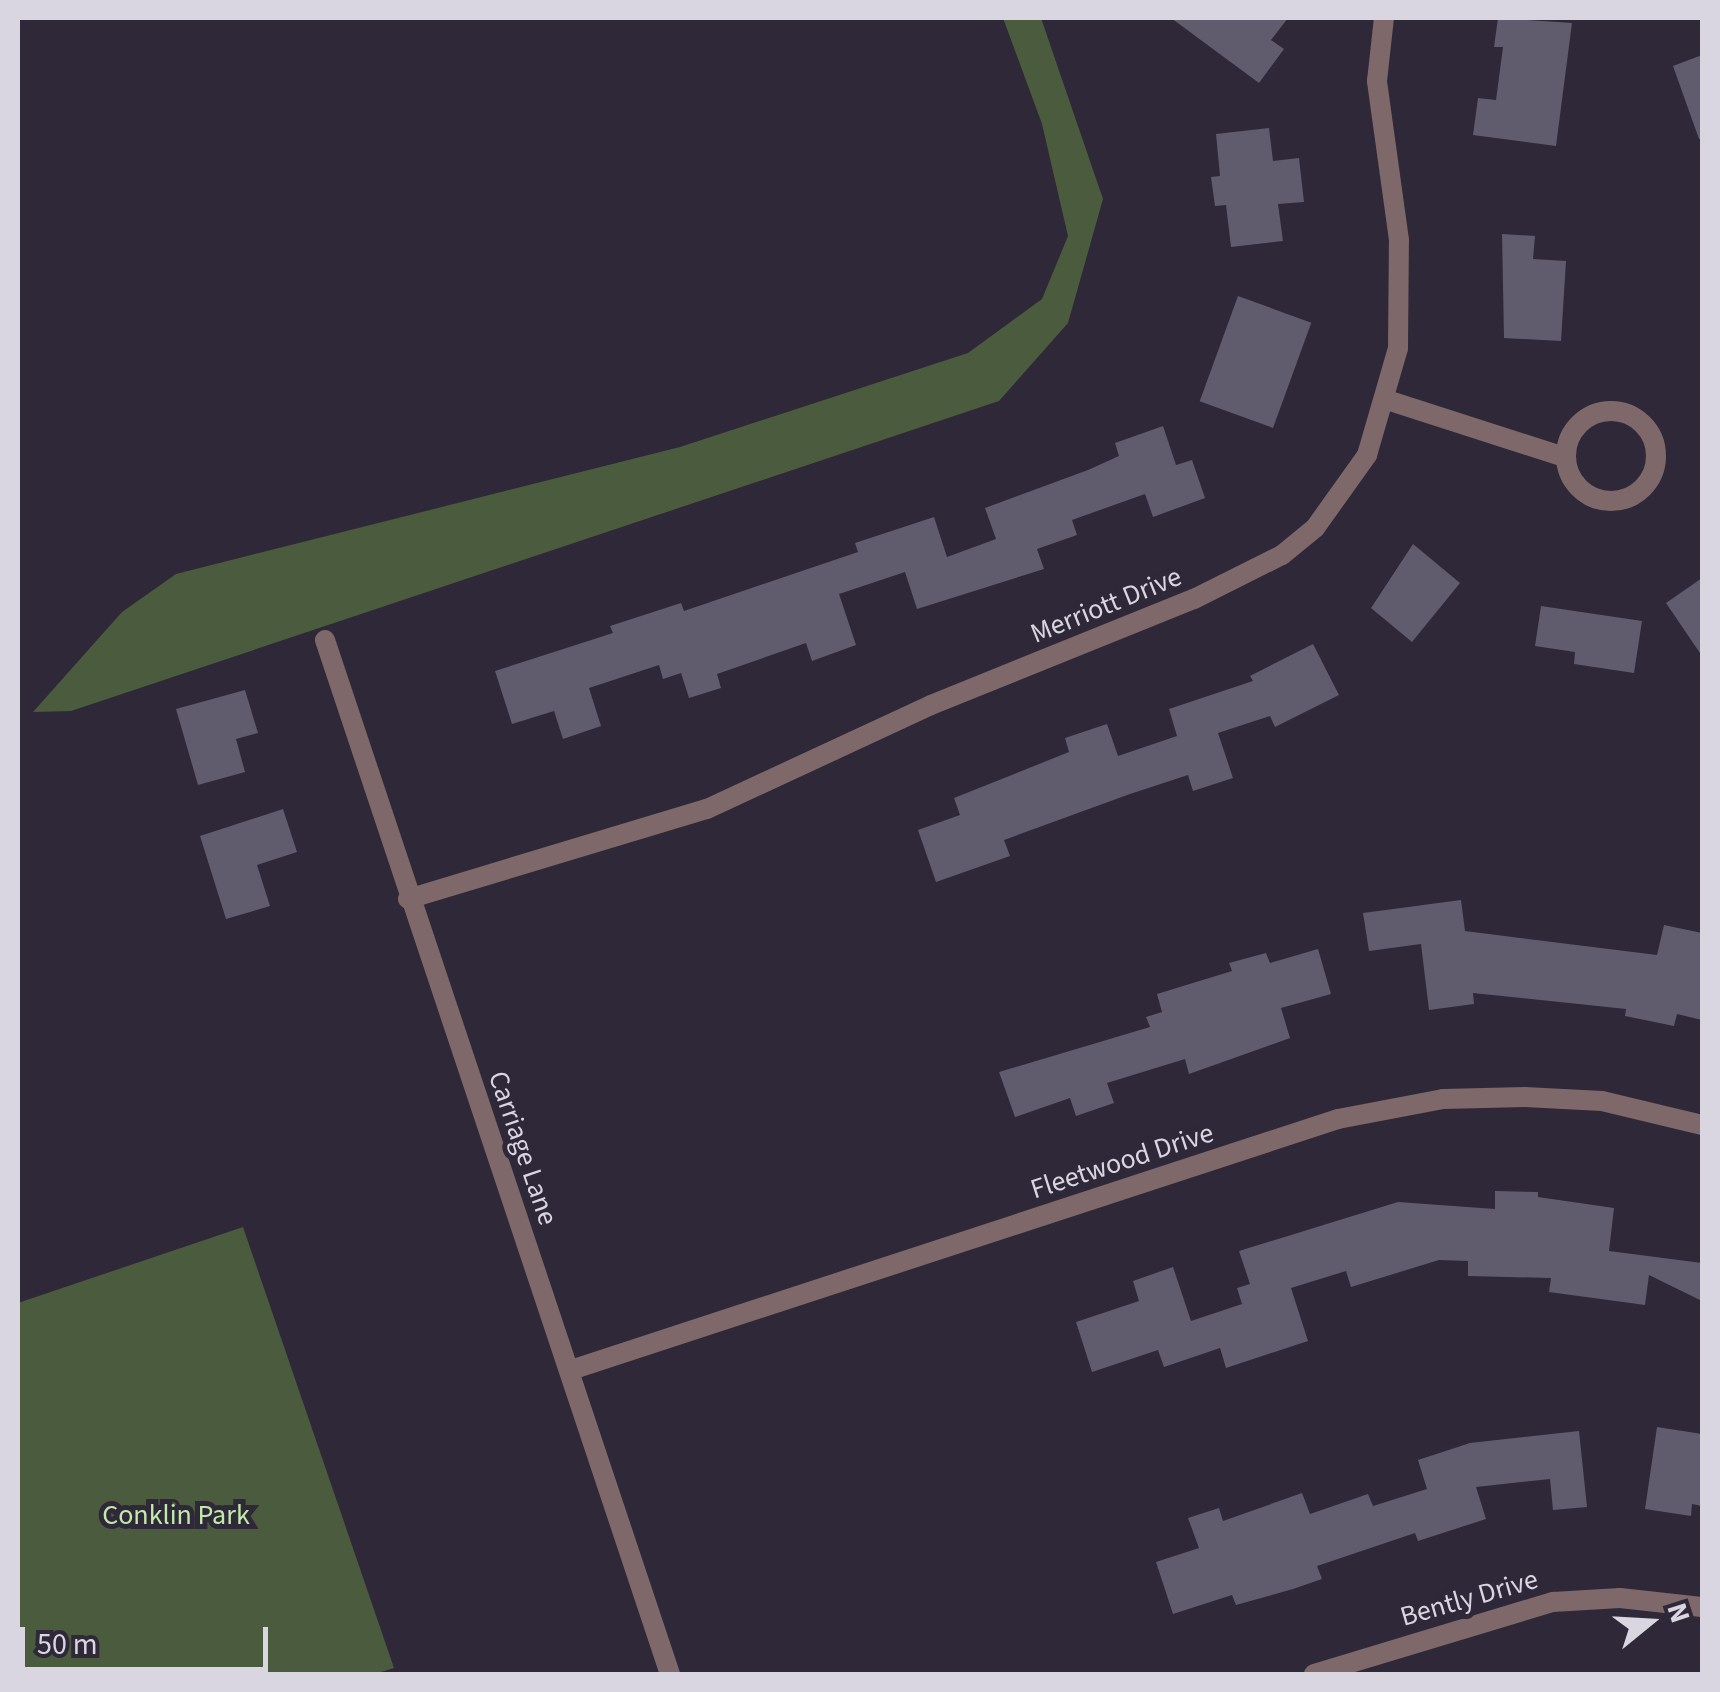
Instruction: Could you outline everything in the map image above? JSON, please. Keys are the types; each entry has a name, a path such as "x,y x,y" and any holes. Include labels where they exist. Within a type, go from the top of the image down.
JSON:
{"street":[{"name":"Merriott Drive","path":"408,900 707,809 931,705 1248,574 1282,555 1334,505 1367,455 1387,400 1402,293 1379,124 1384,18"},
{"path":"1387,400 1565,456"},
{"path":"1612,410 1649,431 1657,460 1644,488 1617,502 1576,485 1565,456 1574,429 1612,410"},
{"name":"Carriage Lane","path":"325,640 408,900 572,1370 670,1674"},
{"name":"Fleetwood Drive","path":"572,1370 1338,1119 1443,1099 1524,1096 1602,1101 1702,1124"},
{"name":"Bently Drive","path":"1314,1674 1553,1602 1620,1598 1702,1607"}],"green space":[{"path":"1003,18 1041,18 1103,199 1068,323 999,401 71,711 33,712 122,612 176,574 680,447 968,353 1042,299 1068,236 1042,124"},
{"name":"Conklin Park","path":"243,1227 394,1668 374,1674 18,1674 18,1303"}],"building":[{"path":"1171,18 1288,18 1271,40 1284,49 1259,83"},
{"path":"1498,18 1572,23 1556,146 1473,135 1478,98 1496,100 1503,47 1494,47"},
{"path":"1702,55 1702,139 1699,139 1673,66"},
{"path":"1269,128 1273,161 1299,158 1304,202 1278,204 1283,241 1231,247 1226,205 1215,206 1211,177 1220,176 1216,134"},
{"path":"1502,234 1535,236 1533,259 1566,261 1561,341 1504,338"},
{"path":"1238,296 1311,323 1273,428 1200,401"},
{"path":"1163,426 1176,465 1192,460 1205,498 1153,517 1145,494 1072,520 1077,535 1037,549 1044,569 917,609 905,572 839,594 856,645 812,661 806,643 717,674 721,688 689,698 681,673 663,679 659,665 589,688 601,726 563,739 554,711 512,724 495,671 613,633 610,626 681,603 684,611 858,552 855,543 934,517 947,557 996,539 985,508 1119,456 1115,443"},
{"path":"1413,544 1460,583 1412,642 1371,608"},
{"path":"1702,578 1702,656 1666,603"},
{"path":"1541,606 1642,621 1634,673 1574,664 1575,652 1535,646"},
{"path":"1313,644 1339,695 1275,727 1270,716 1218,733 1233,778 1193,791 1188,775 1130,794 1004,840 1010,856 936,882 918,830 960,815 954,798 1069,752 1065,738 1107,724 1118,756 1177,736 1169,709 1253,681 1250,676"},
{"path":"245,690 258,733 236,739 245,772 198,785 176,709"},
{"path":"283,809 297,852 257,865 270,906 226,919 200,836"},
{"path":"1461,900 1465,931 1657,955 1664,925 1702,933 1702,1020 1677,1014 1674,1026 1625,1016 1626,1009 1473,993 1474,1004 1429,1010 1421,944 1369,951 1363,913"},
{"path":"1318,949 1331,994 1281,1008 1290,1038 1189,1074 1185,1059 1107,1083 1114,1103 1076,1116 1070,1098 1015,1117 999,1072 1150,1027 1146,1017 1162,1012 1157,994 1232,971 1229,963 1266,953 1270,963"},
{"path":"1495,1191 1538,1192 1538,1197 1614,1208 1609,1251 1702,1263 1702,1301 1649,1275 1645,1305 1549,1292 1551,1278 1468,1276 1468,1261 1439,1260 1351,1287 1346,1271 1291,1288 1308,1341 1226,1368 1220,1348 1164,1367 1158,1350 1092,1372 1076,1322 1139,1301 1133,1281 1173,1267 1191,1321 1242,1304 1237,1288 1250,1284 1239,1251 1398,1202 1495,1209"},
{"path":"1657,1427 1702,1434 1702,1506 1692,1504 1691,1516 1645,1509"},
{"path":"1579,1431 1587,1507 1553,1510 1550,1479 1476,1487 1486,1519 1418,1541 1415,1533 1317,1566 1322,1579 1293,1589 1236,1605 1232,1595 1173,1614 1156,1562 1199,1548 1188,1518 1219,1508 1223,1521 1302,1493 1310,1514 1368,1494 1373,1506 1427,1489 1418,1460 1470,1443"}]}
